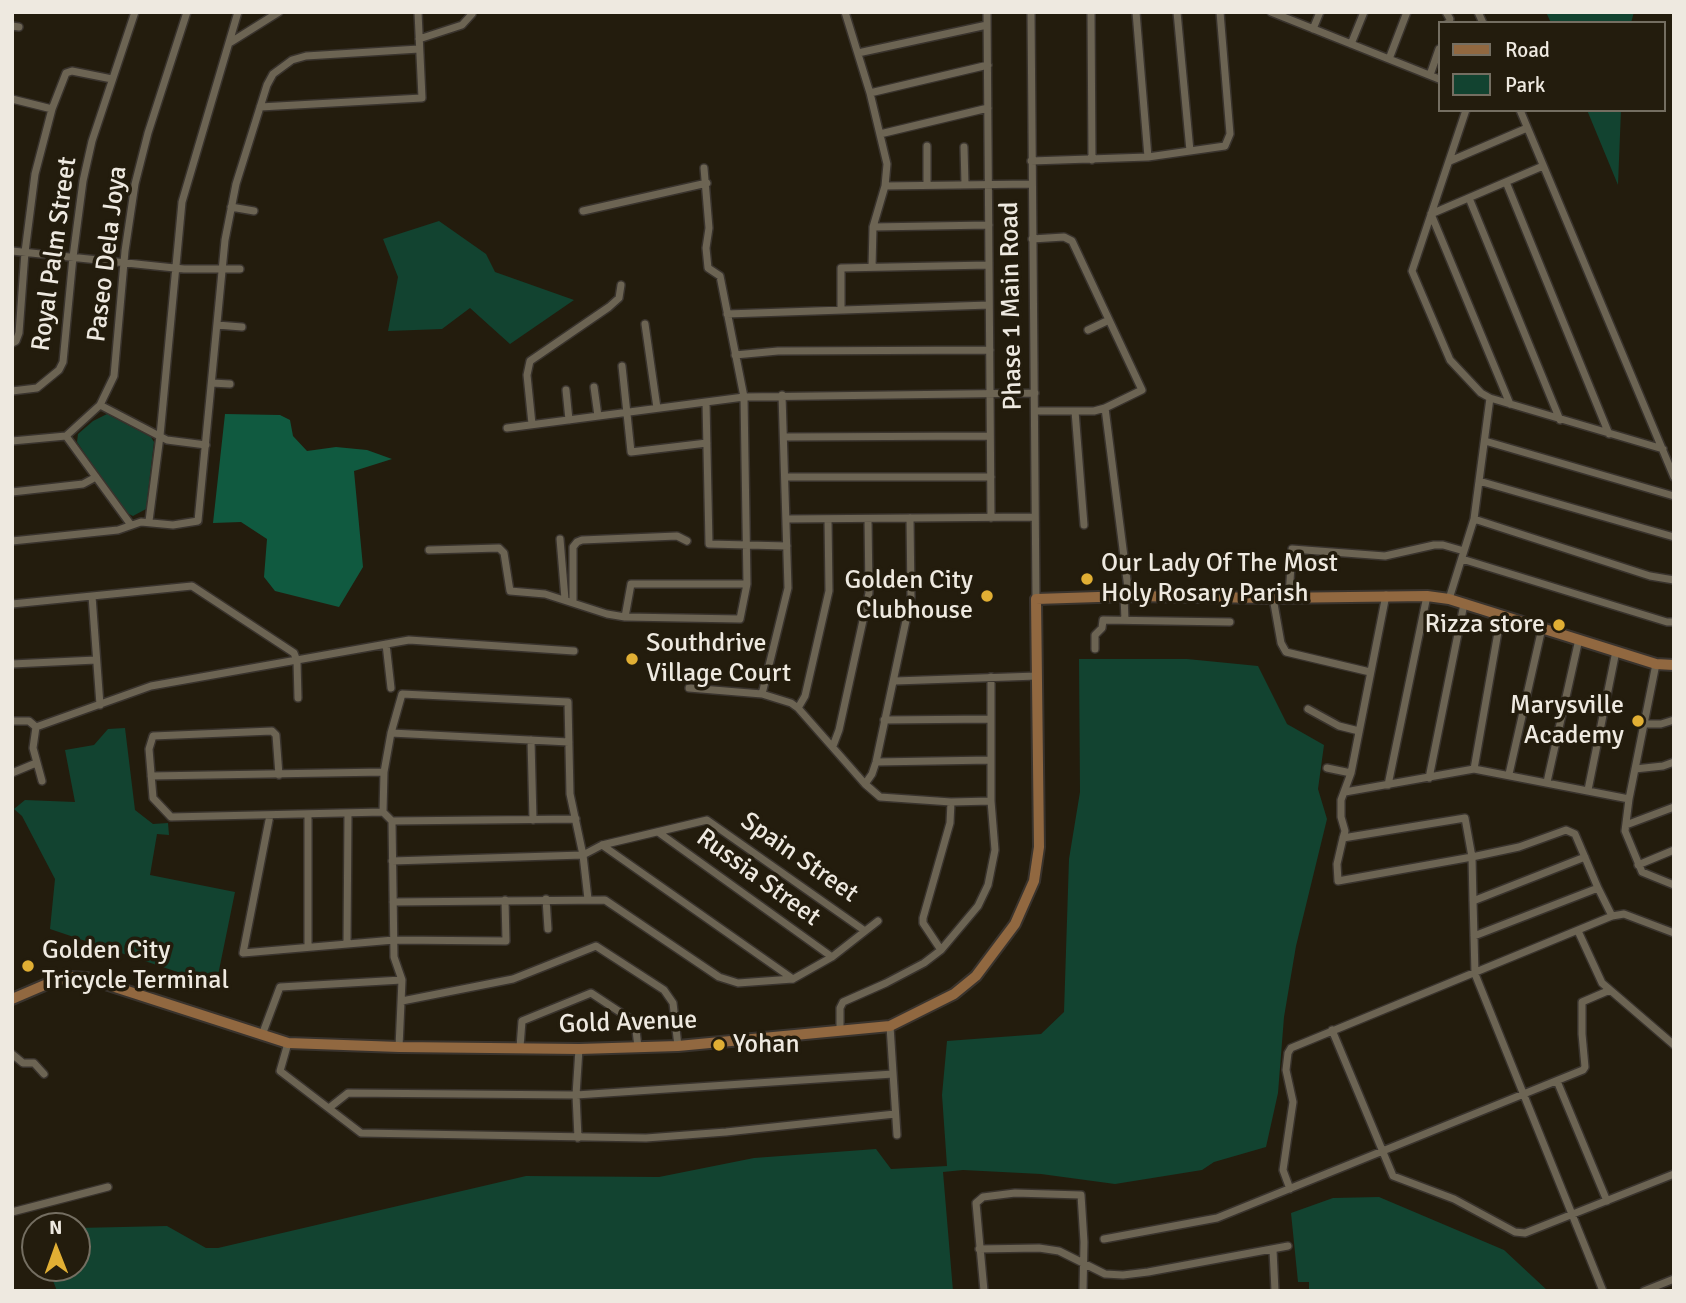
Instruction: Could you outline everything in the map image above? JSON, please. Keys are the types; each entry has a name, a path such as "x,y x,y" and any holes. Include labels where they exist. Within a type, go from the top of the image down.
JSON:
{"street":[{"name":"Royal Palm Street","path":"12,391 37,388 59,370 64,362 83,181 112,79 135,12"},
{"name":"Paseo Dela Joya","path":"66,436 100,405 114,376 124,262 135,184 148,133 187,12"},
{"path":"149,522 160,436 182,202 238,12"},
{"path":"231,42 279,12"},
{"path":"260,107 422,98 418,12"},
{"path":"987,12 992,518"},
{"name":"Phase 1 Main Road","path":"1031,12 1036,599"},
{"path":"1091,12 1092,160"},
{"path":"1136,12 1148,157"},
{"path":"1177,12 1189,151"},
{"path":"1031,161 1148,157 1225,146 1229,142 1230,134 1220,12"},
{"path":"1313,29 1320,12"},
{"path":"1351,44 1364,12"},
{"path":"1390,60 1407,12"},
{"path":"847,13 887,164 886,186 873,227 872,267"},
{"path":"1274,13 1438,79"},
{"path":"419,38 462,25 472,14"},
{"path":"858,53 987,25"},
{"path":"12,541 118,530 149,522 162,526 198,521 231,207 267,85 273,74 292,60 419,49"},
{"path":"1430,75 1438,52"},
{"path":"870,93 988,65"},
{"path":"12,343 16,341 19,333 25,252 35,174 52,109 66,74 72,72 112,79"},
{"path":"12,99 52,109"},
{"path":"880,134 988,108"},
{"path":"1465,112 1412,271 1450,360 1481,393 1490,398 1663,449"},
{"path":"1521,112 1674,477"},
{"path":"1450,161 1527,128"},
{"path":"927,146 927,185"},
{"path":"964,147 965,184"},
{"path":"1432,214 1543,166"},
{"path":"429,550 499,548 505,553 510,591 545,594 607,614 625,617 740,620 747,583 744,397 720,276 708,268 707,183 704,168"},
{"path":"1506,182 1609,434"},
{"path":"583,211 707,183"},
{"path":"886,186 1031,184"},
{"path":"1469,198 1560,419"},
{"path":"231,207 254,211"},
{"path":"1432,214 1510,404"},
{"path":"873,227 989,225"},
{"path":"1032,239 1064,237 1072,241 1142,390 1105,408 1035,411"},
{"path":"12,251 174,268 240,269"},
{"path":"841,309 841,268 989,265"},
{"path":"532,425 527,375 530,361 609,307 619,298 621,285"},
{"path":"727,314 989,305"},
{"path":"1088,330 1109,320"},
{"path":"645,324 657,408"},
{"path":"217,326 242,327"},
{"path":"735,355 778,351 990,350"},
{"path":"622,366 631,452 707,443"},
{"path":"212,383 230,384"},
{"path":"594,387 598,415"},
{"path":"566,390 569,420"},
{"path":"507,428 744,397 1035,393"},
{"path":"762,694 788,588 782,395"},
{"path":"1449,599 1474,519 1490,398"},
{"path":"706,402 709,544 787,546"},
{"path":"100,405 172,441 206,445"},
{"path":"1105,408 1127,596 1125,620"},
{"path":"1075,411 1084,525"},
{"path":"12,442 66,436 131,525"},
{"path":"783,437 990,436"},
{"path":"1485,442 1674,495"},
{"path":"12,492 83,484 96,477"},
{"path":"785,477 991,477"},
{"path":"1479,481 1674,537"},
{"path":"787,519 1035,517"},
{"path":"865,784 876,762 911,597 910,518"},
{"path":"798,708 805,696 829,592 828,519"},
{"path":"833,746 839,730 869,593 868,519"},
{"path":"1474,519 1650,576 1674,580"},
{"path":"569,601 573,547 577,542 677,536 687,541"},
{"path":"560,539 569,601"},
{"path":"1289,597 1292,549 1385,556 1443,545 1463,555 1667,622 1674,622"},
{"path":"625,617 631,583 747,583"},
{"path":"12,604 192,586 293,653 297,661 298,698"},
{"path":"1386,595 1351,773 1340,806 1345,831 1337,864 1338,881 1519,847 1566,830 1576,834 1612,916"},
{"path":"92,596 100,705"},
{"path":"1036,599 1127,596 1427,596 1449,599 1656,664 1674,665"},
{"path":"1388,785 1427,596"},
{"path":"1273,598 1281,643 1286,652 1370,672"},
{"name":"Gold Avenue","path":"12,999 54,981 72,977 87,978 288,1043 399,1047 579,1049 678,1046 890,1026 954,994 976,976 1015,924 1034,881 1038,847 1036,599"},
{"path":"1429,778 1464,604"},
{"path":"1474,769 1501,615"},
{"path":"1095,649 1095,635 1102,628 1103,620 1230,622"},
{"path":"1509,774 1542,628"},
{"path":"1547,782 1579,639"},
{"path":"36,727 151,686 409,640 573,651"},
{"path":"386,644 391,688"},
{"path":"1588,790 1616,651"},
{"path":"12,664 96,660"},
{"path":"1656,664 1625,831 1638,865 1648,876 1674,885"},
{"path":"895,681 1037,676"},
{"path":"840,1031 840,1008 843,1002 925,963 941,950 978,906 988,885 995,850 991,801 991,677"},
{"path":"689,688 762,694 798,708 865,784 880,797 951,802 991,801"},
{"path":"399,1047 402,980 394,957 391,821 383,812 384,772 402,694 568,702 570,794 589,899"},
{"path":"1308,709 1339,726 1359,731"},
{"path":"884,720 991,719"},
{"path":"12,721 29,720 36,727"},
{"path":"1644,724 1661,724 1674,720"},
{"path":"36,727 33,748 42,781"},
{"path":"279,775 276,732 153,736 149,749 153,798 172,817 383,812"},
{"path":"391,733 569,742"},
{"path":"531,740 533,820"},
{"path":"876,762 991,760"},
{"path":"1635,769 1674,762"},
{"path":"12,772 36,763"},
{"path":"1327,768 1351,773"},
{"path":"1345,792 1474,769 1629,799"},
{"path":"151,776 384,772"},
{"path":"941,950 923,923 923,918 950,823 951,802"},
{"path":"1626,825 1674,807"},
{"path":"347,944 348,813"},
{"path":"308,814 308,947"},
{"path":"270,815 243,953 394,940 506,941 505,900"},
{"path":"1343,838 1465,818 1472,857 1475,974 1603,1291"},
{"path":"391,821 576,819"},
{"name":"Spain Street","path":"658,832 708,820 865,931"},
{"path":"392,861 583,855 602,845 658,832"},
{"name":"Russia Street","path":"658,832 832,957"},
{"path":"602,845 793,979"},
{"path":"1638,865 1674,850"},
{"path":"1473,901 1585,858"},
{"path":"1474,936 1598,888"},
{"path":"546,900 548,929"},
{"path":"393,902 605,900 727,981 759,983 793,979 832,957 878,921"},
{"path":"1290,1189 1283,1170 1293,1102 1286,1070 1291,1048 1612,916 1624,914 1674,933"},
{"path":"1578,931 1602,983 1674,1045"},
{"path":"401,1002 513,979 596,946 664,990 673,1003 678,1046"},
{"path":"262,1035 281,987 402,980"},
{"path":"1104,1239 1217,1218 1524,1095 1585,1067 1582,1002 1609,990"},
{"path":"520,1047 522,1021 591,993 635,1022 638,1047"},
{"path":"890,1026 897,1135"},
{"path":"1332,1030 1393,1176 1454,1199 1515,1232 1525,1233 1572,1216 1674,1174"},
{"path":"288,1043 279,1071 361,1133 646,1138 895,1114"},
{"path":"578,1138 576,1095 579,1049"},
{"path":"12,1054 23,1063 34,1063 44,1074"},
{"path":"329,1108 348,1093 576,1095 893,1074"},
{"path":"1557,1080 1607,1201"},
{"path":"12,1212 108,1187"},
{"path":"984,1291 976,1203 983,1197 1015,1193 1081,1195 1083,1291"},
{"path":"979,1249 1039,1248 1059,1251 1105,1274 1123,1275 1288,1246"},
{"path":"1273,1250 1275,1291"},
{"path":"1644,1291 1674,1279"}],"green space":[{"path":"1546,12 1634,12 1632,21 1550,21"},
{"path":"1588,112 1621,112 1618,185"},
{"path":"439,221 486,254 495,272 574,300 510,344 470,308 442,329 388,331 398,277 383,239"},
{"path":"107,414 151,437 154,442 146,509 133,516 118,503 77,442 78,434 93,421"},
{"path":"225,414 280,415 290,420 293,436 307,451 336,447 367,450 392,459 354,471 363,567 339,607 275,591 264,577 267,539 241,522 213,523"},
{"path":"1079,659 1187,659 1258,666 1287,724 1324,745 1318,789 1327,819 1296,946 1284,1017 1278,1093 1266,1147 1214,1162 1202,1170 1115,1184 1041,1174 963,1170 943,1172 953,1291 57,1291 53,1282 91,1282 91,1228 167,1226 206,1248 218,1248 526,1176 659,1177 754,1158 876,1149 891,1169 947,1166 942,1095 947,1041 1041,1034 1064,1012 1069,859 1080,792"},
{"path":"125,728 135,810 153,824 168,823 169,835 157,834 150,875 235,892 216,985 50,929 55,879 22,816 14,809 25,800 75,802 65,750 94,745 108,729"},
{"path":"1379,1197 1504,1250 1548,1291 1309,1291 1309,1282 1298,1282 1291,1213 1333,1198"}],"place":[{"name":"Our Lady Of The Most Holy Rosary Parish","path":"1087,579"},
{"name":"Golden City Clubhouse","path":"987,596"},
{"name":"Rizza store","path":"1559,625"},
{"name":"Southdrive Village Court","path":"632,659"},
{"name":"Marysville Academy","path":"1638,721"},
{"name":"Golden City Tricycle Terminal","path":"28,966"},
{"name":"Yohan","path":"719,1045"}]}
